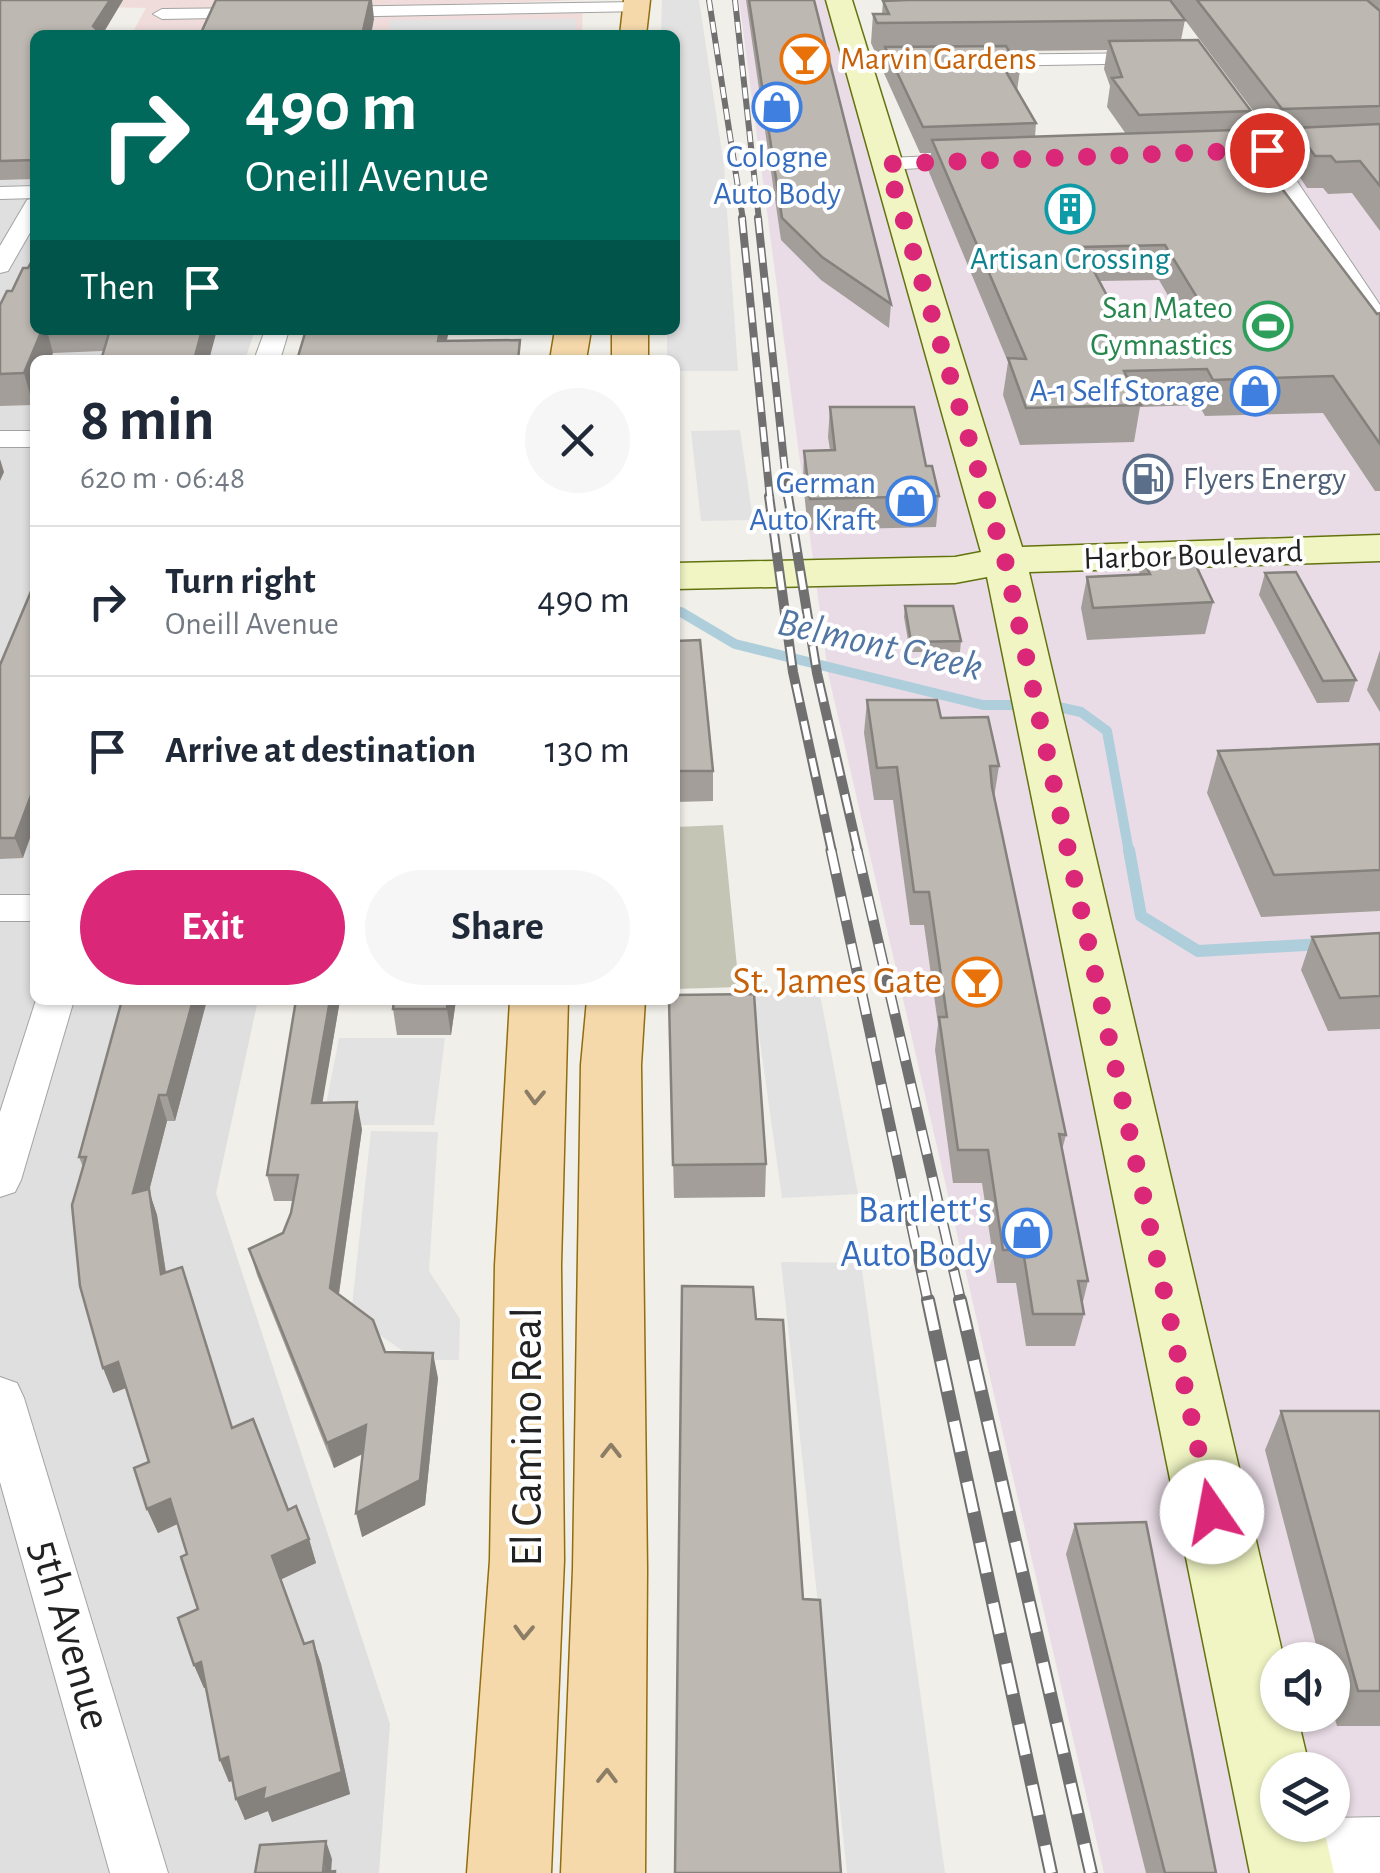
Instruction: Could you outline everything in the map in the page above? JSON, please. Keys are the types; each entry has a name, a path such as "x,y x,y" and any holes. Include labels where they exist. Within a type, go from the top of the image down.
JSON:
{"main road":[{"path":"839,0 1005,560 1265,1752"},
{"path":"606,30 607,4"},
{"path":"634,30 637,4"},
{"name":"Harbor Boulevard","path":"680,550 950,547 1005,560"},
{"name":"Harbor Boulevard","path":"680,576 955,570 1005,560 1380,548"},
{"name":"El Camino Real","path":"509,1873 524,1633 528,1265 540,1005"},
{"path":"603,1873 616,1005"}],"street":[{"path":"154,30 166,7 290,12 637,4"},
{"path":"856,62 1180,59"},
{"path":"1244,120 1380,323"},
{"path":"1210,152 1380,146"},
{"path":"887,164 1000,160"},
{"path":"0,193 30,192"},
{"path":"0,266 30,214"},
{"path":"0,439 30,439"},
{"path":"0,908 30,908"},
{"path":"0,1180 53,1005"},
{"name":"5th Avenue","path":"0,1398 139,1873"},
{"path":"1325,1842 1380,1846"}],"shaded area":[{"path":"0,0 587,0 454,4 583,3 582,30 134,30 146,8 0,5"},
{"path":"662,0 699,0 724,166 738,371 680,371 680,355 667,355 667,335 680,335 680,30 661,30"},
{"path":"739,0 838,0 906,170 1380,151 1380,1873 1104,1873 828,673"},
{"path":"576,19 575,30 388,30 391,20"},
{"path":"30,120 30,335 253,335 247,355 30,355 30,1005 257,1005 216,1193 390,1724 379,1873 0,1873 0,122"},
{"path":"740,430 753,520 701,521 691,431"},
{"path":"723,825 739,987 680,989 680,827"},
{"path":"819,989 858,1194 782,1198 753,992"},
{"path":"339,1038 445,1038 434,1125 322,1125"},
{"path":"371,1131 438,1132 429,1271 460,1319 459,1360 416,1360 351,1315"},
{"path":"781,1262 861,1263 945,1873 847,1873"}],"building":[{"path":"0,0 110,0 93,26 97,30 30,30 30,160 0,161"},
{"path":"216,0 370,0 363,30 202,30"},
{"path":"749,0 814,0 891,304 822,257 782,218"},
{"path":"1170,0 1185,20 877,23 873,14 889,14 883,1"},
{"path":"1197,0 1367,0 1380,11 1380,106 1282,109"},
{"path":"1198,40 1251,111 1139,115 1112,78 1122,77 1109,41"},
{"path":"1006,46 1020,70 1005,70 1036,123 923,127 885,47"},
{"path":"1380,124 1380,186 1360,161 1336,162 1331,156 1315,156 1295,128"},
{"path":"1266,129 1284,157 1258,157 1380,313 1380,444 1333,376 1213,380 1207,369 1124,371 1141,405 1026,408 1008,358 1026,359 932,140","holes":["1165,245 1209,317 1120,320 1081,247"]},
{"path":"30,265 30,335 40,335 24,373 0,374 0,305 23,268"},
{"path":"108,335 201,335 195,355 102,355"},
{"path":"304,335 439,335 438,341 520,340 518,355 298,355"},
{"path":"830,407 914,407 926,466 932,466 939,496 810,499 804,451 835,450"},
{"path":"1192,557 1213,602 1093,608 1087,577 1150,574 1142,559"},
{"path":"1296,572 1356,680 1323,681 1265,573"},
{"path":"30,594 30,798 15,838 0,838 0,665"},
{"path":"905,606 953,606 961,641 911,642"},
{"path":"700,640 713,771 680,771 680,641"},
{"path":"867,700 937,700 941,718 988,717 999,766 990,766 992,787 1066,1135 1059,1134 1088,1281 1078,1281 1084,1314 1033,1314 1023,1250 1003,1250 988,1150 958,1150 939,1017 947,1017 929,892 914,892 897,767 877,768"},
{"path":"1380,744 1380,870 1274,875 1218,751"},
{"path":"1380,933 1380,996 1340,998 1312,937"},
{"path":"754,994 766,1164 673,1165 669,1005 680,1005 680,995"},
{"path":"121,1005 192,1005 167,1095 159,1095 133,1193 149,1189 161,1274 182,1267 232,1428 253,1419 288,1510 296,1506 309,1539 272,1556 304,1644 313,1641 342,1772 263,1800 265,1788 236,1799 228,1757 220,1760 201,1662 194,1665 178,1618 198,1609 181,1557 187,1554 170,1499 147,1509 134,1468 149,1462 118,1362 103,1368 80,1286 72,1205 86,1157 79,1157"},
{"path":"295,1005 329,1005 312,1103 357,1102 330,1288 373,1320 385,1352 433,1353 420,1480 356,1513 366,1425 327,1443 249,1249 283,1233 291,1213 298,1175 267,1175"},
{"path":"393,1005 447,1005 447,1009 393,1009"},
{"path":"682,1286 753,1287 756,1319 783,1320 803,1599 820,1600 841,1873 675,1873"},
{"path":"1281,1411 1380,1411 1380,1691 1358,1691 1350,1662 1350,1642 1345,1642"},
{"path":"1146,1522 1216,1873 1165,1873 1075,1524"},
{"path":"326,1841 323,1872 335,1873 255,1873 260,1845"}],"waterway":[{"name":"Belmont Creek","path":"681,612 735,644 983,705 1026,705"},
{"name":"Belmont Creek","path":"1049,705 1081,712 1107,731 1129,852"},
{"name":"Belmont Creek","path":"1129,850 1141,916 1198,951 1323,944"}],"railway":[{"path":"709,0 743,220"},
{"path":"735,0 759,220"},
{"path":"742,218 770,499"},
{"path":"758,218 788,499"},
{"path":"769,496 793,672 832,852"},
{"path":"788,496 817,673 858,852"},
{"path":"831,850 928,1302"},
{"path":"857,850 961,1302"},
{"path":"928,1300 1051,1873"},
{"path":"960,1300 1091,1873"}],"place":[{"name":"Marvin Gardens","path":"805,59"},
{"name":"Cologne Auto Body","path":"777,107"},
{"name":"Artisan Crossing","path":"1070,209"},
{"name":"San Mateo Gymnastics","path":"1268,326"},
{"name":"A-1 Self Storage","path":"1255,391"},
{"name":"Flyers Energy","path":"1148,479"},
{"name":"German Auto Kraft","path":"911,501"},
{"name":"St. James Gate","path":"977,982"},
{"name":"Bartlett's Auto Body","path":"1027,1233"}],"route":[{"path":"1212,1512 1005,560 887,164 1267,150"}]}
